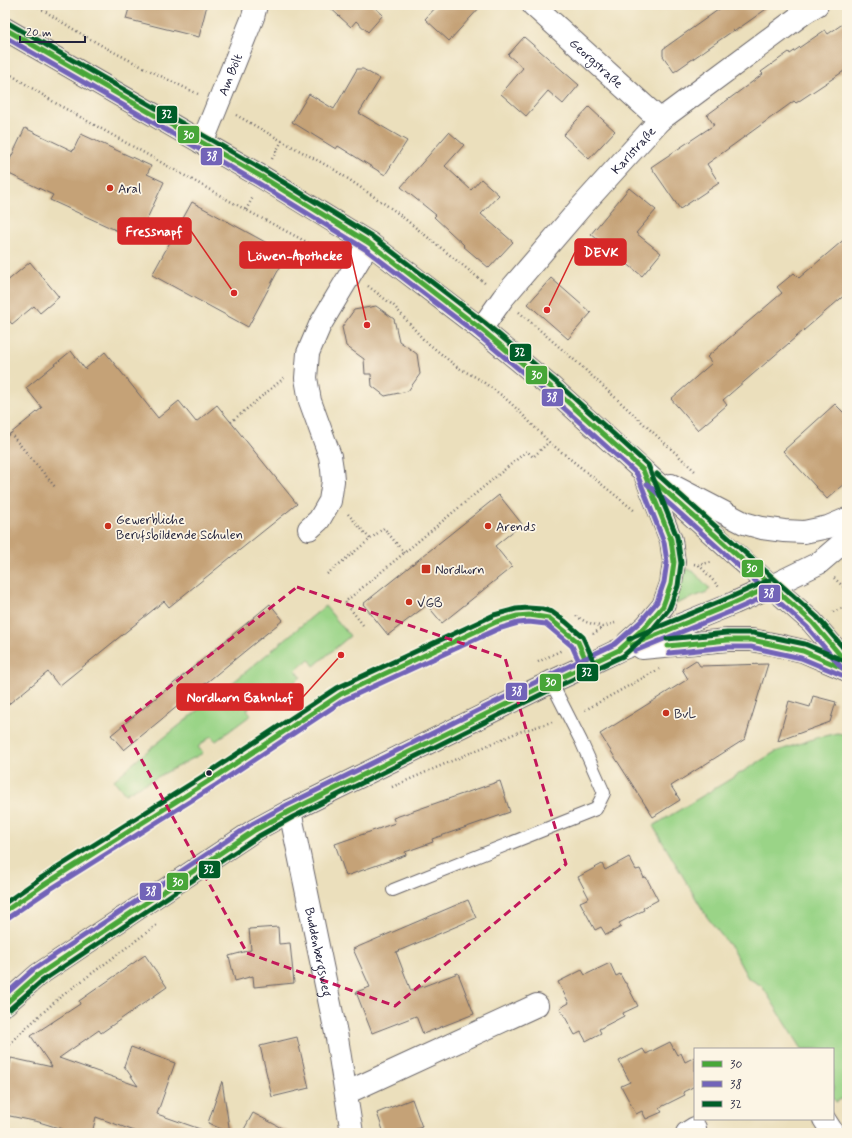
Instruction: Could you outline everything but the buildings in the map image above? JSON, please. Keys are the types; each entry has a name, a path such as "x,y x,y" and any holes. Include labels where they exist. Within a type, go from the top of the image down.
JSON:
{"street":[{"name":"Am Bölt","path":"202,143 253,17 256,5"},
{"name":"Georgstraße","path":"533,5 660,120"},
{"name":"Karlstraße","path":"481,329 503,298 660,120 804,13 817,5"},
{"path":"5,29 262,177 369,243 481,329 552,387 812,622 847,663"},
{"path":"309,529 319,520 330,500 333,481 330,456 310,401 306,378 308,353 320,325 369,243"},
{"path":"643,470 744,523 762,528 804,532 828,527 847,519"},
{"path":"618,650 646,626 663,606 671,584 674,562 671,540 643,470"},
{"path":"5,1004 38,975 255,830 290,811 588,664 618,650 734,603 819,563 847,539"},
{"path":"618,650 728,640 752,640 803,651 847,670"},
{"name":"Buddenbergsweg","path":"290,811 337,1038 352,1133"},
{"path":"346,1093 537,1005"},
{"path":"825,1120 833,1133"}],"lane":[{"path":"5,911 45,884 212,779 341,694 496,622 517,616 529,615 549,618 578,642 588,664"},
{"path":"393,890 596,809 604,793 581,741 551,682"}],"path":[{"path":"231,422 286,376 307,373"},
{"path":"5,427 56,488"},
{"path":"363,625 345,602 527,451 532,457 549,442"},
{"path":"330,500 351,516 370,539"},
{"path":"327,574 384,528 404,553"},
{"path":"388,789 516,733 548,723 569,719 665,666"},
{"path":"5,1051 16,1037 59,998 161,921"}],"highlighted area":[{"path":"297,587 505,658 566,864 395,1006 247,953 122,724"}],"green space":[{"path":"684,568 694,572 710,589 707,592 673,605"},
{"path":"325,606 350,636 314,666 309,659 296,670 301,677 265,705 261,699 247,709 251,715 216,741 211,736 198,747 203,753 125,794 114,780"},
{"path":"837,733 847,735 847,1096 836,1102 834,1099 834,1048 801,1048 762,986 748,978 732,949 707,917 653,826 775,752 816,738"}],"transit line":[{"name":"32","path":"8,23 265,171 373,237 485,323 556,382 648,465 677,537 681,563 678,586 669,609 651,631 623,656 554,688 293,817 259,836 42,981 10,1009"},
{"name":"30","path":"5,29 262,177 369,243 481,329 551,387 643,470 671,540 674,562 671,584 663,606 646,626 619,650 290,811 255,830 38,975 5,1004"},
{"name":"38","path":"5,37 258,183 365,249 477,334 546,392 637,474 664,542 667,562 664,582 657,602 641,621 615,644 287,805 252,824 34,969 5,995"},
{"name":"32","path":"657,474 817,617 847,652"},
{"name":"30","path":"652,479 812,622 847,663"},
{"name":"38","path":"647,484 807,627 842,668"},
{"name":"32","path":"629,639 769,580"},
{"name":"30","path":"632,645 772,586"},
{"name":"38","path":"635,651 775,592"},
{"name":"32","path":"5,903 41,878 208,773 337,688 494,615 516,609 528,608 542,609 552,612 583,637 594,662"},
{"name":"30","path":"5,911 45,884 212,779 341,694 496,622 517,616 529,615 549,618 578,642 588,665"},
{"name":"38","path":"9,917 49,890 216,785 344,700 498,629 518,623 529,622 546,624 572,646 582,668"},
{"name":"32","path":"667,639 727,633 753,633 805,644 847,662"},
{"name":"30","path":"668,646 728,640 752,640 803,651 847,670"},
{"name":"38","path":"669,653 728,647 751,647 801,658 844,676"}],"place":[{"name":"Aral","path":"110,188"},
{"name":"Fressnapf","path":"234,293"},
{"name":"DEVK","path":"547,310"},
{"name":"Löwen-Apotheke","path":"367,325"},
{"name":"Gewerbliche Berufsbildende Schulen","path":"108,526"},
{"name":"Arends","path":"488,526"},
{"name":"Nordhorn","path":"426,569"},
{"name":"VGB","path":"409,602"},
{"name":"Nordhorn Bahnhof","path":"341,655"},
{"name":"BvL","path":"666,713"}]}
